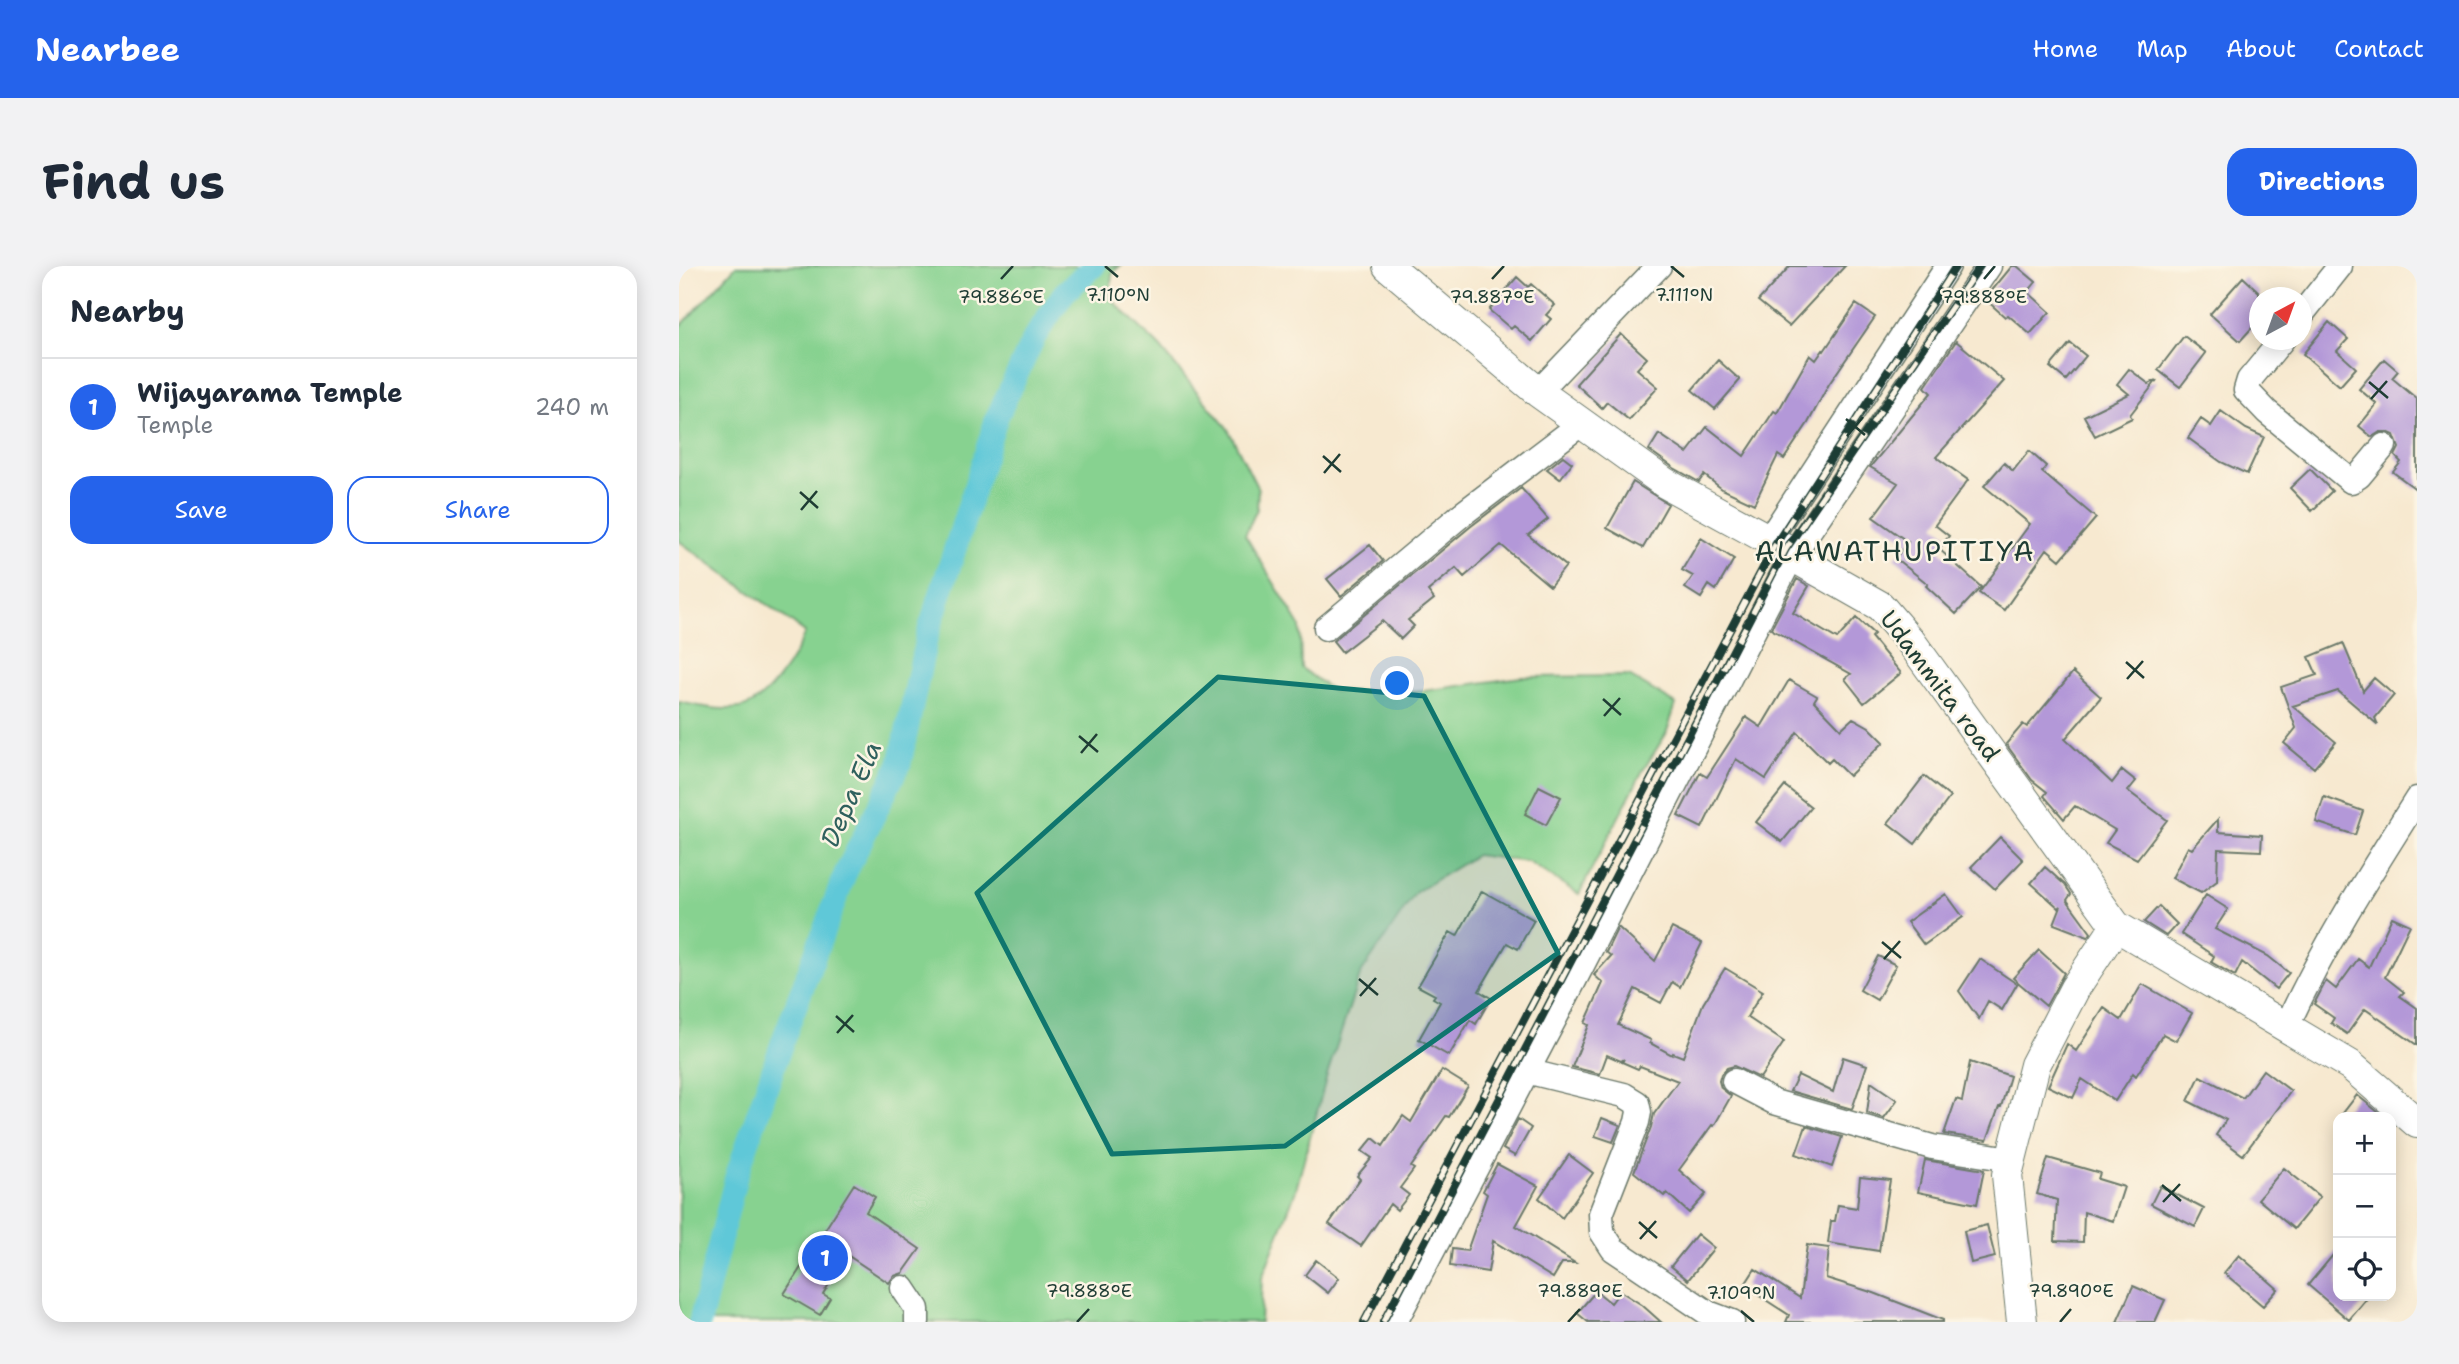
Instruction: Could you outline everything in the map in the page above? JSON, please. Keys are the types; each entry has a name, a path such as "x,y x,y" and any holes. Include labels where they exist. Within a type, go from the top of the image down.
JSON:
{"street":[{"name":"Udammita road","path":"1388,266 1538,391 1665,483 1880,606 1911,642 2116,926 2350,1065 2417,1123"},
{"path":"1538,391 1659,266"},
{"path":"1395,1322 1526,1072 1780,548 1948,266"},
{"path":"1780,548 1989,266"},
{"path":"2312,300 2340,266"},
{"path":"2274,350 2249,380 2246,390 2267,412 2351,481 2359,476 2384,446"},
{"path":"1326,628 1461,515 1582,423"},
{"path":"2287,1028 2302,994 2417,799"},
{"path":"2022,1322 2007,1175 2035,1065 2075,988 2116,926"},
{"path":"1526,1072 1624,1095 1637,1103 1637,1122 1601,1214 1602,1231 1613,1249 1708,1314 1732,1322"},
{"path":"1734,1081 1775,1102 1932,1147 2011,1159"},
{"path":"903,1288 917,1309 917,1322"}],"highlighted area":[{"path":"1218,677 1424,696 1558,953 1285,1146 1112,1154 977,893"}],"green space":[{"path":"736,266 1120,266 1112,273 1110,298 1160,347 1228,429 1258,489 1257,509 1245,535 1300,626 1301,668 1333,691 1424,691 1521,677 1629,676 1676,704 1666,734 1642,772 1579,894 1528,862 1476,855 1416,892 1360,975 1327,1075 1295,1193 1262,1278 1260,1322 679,1322 679,702 724,709 750,705 779,678 805,632 679,541 679,328"}],"building":[{"path":"1790,266 1845,266 1789,326 1758,301"},
{"path":"2012,266 2017,266 2036,282 2028,292 2050,312 2030,334 1985,299"},
{"path":"1517,277 1528,287 1531,284 1555,305 1546,315 1551,319 1532,341 1514,326 1511,329 1489,310"},
{"path":"2243,277 2254,287 2249,287 2249,331 2240,341 2210,314"},
{"path":"1856,304 1875,317 1829,384 1784,459 1778,455 1754,504 1722,489 1704,475 1699,482 1649,450 1659,434 1687,453 1707,427 1744,456 1774,411 1777,413 1810,355 1816,360"},
{"path":"2329,322 2348,339 2337,351 2356,368 2340,386 2303,354 2306,350 2312,350 2312,343"},
{"path":"1621,334 1647,358 1637,369 1658,387 1629,420 1607,402 1602,408 1576,384"},
{"path":"2184,336 2206,353 2180,387 2158,370"},
{"path":"1956,341 2004,381 1936,457 1968,480 1935,525 1949,536 1939,549 1981,587 1956,614 1926,586 1928,584 1895,558 1908,542 1873,517 1898,483 1870,467 1931,393 1925,387"},
{"path":"2070,343 2086,356 2066,380 2050,367"},
{"path":"2384,359 2398,371 2392,378 2417,399 2417,490 2393,472 2401,462 2395,456 2399,448 2394,435 2380,432 2372,437 2359,426 2377,404 2359,389"},
{"path":"1718,360 1740,380 1715,409 1692,390"},
{"path":"2129,369 2149,384 2157,380 2130,415 2132,418 2095,436 2084,416 2129,394 2117,384"},
{"path":"2221,411 2246,429 2264,437 2247,474 2221,462 2188,438 2201,419 2211,426"},
{"path":"2029,451 2046,466 2042,472 2096,518 2060,560 2047,549 2004,610 1979,593 2030,524 1984,486 2004,463 2013,471"},
{"path":"1563,456 1572,463 1560,479 1547,469"},
{"path":"2310,469 2332,491 2312,511 2290,488"},
{"path":"1633,482 1668,504 1643,548 1607,528"},
{"path":"1521,488 1548,519 1528,535 1566,566 1550,586 1501,545 1464,577 1456,568 1428,591 1434,599 1408,620 1414,626 1401,639 1382,621 1342,652 1333,641"},
{"path":"1701,538 1734,559 1716,590 1709,585 1701,598 1685,588 1693,576 1682,570"},
{"path":"1370,545 1383,561 1341,596 1327,579"},
{"path":"1797,579 1809,586 1793,613 1837,639 1856,618 1874,634 1871,637 1901,673 1864,703 1845,679 1851,674 1771,629"},
{"path":"2343,643 2363,691 2374,678 2394,695 2375,718 2378,725 2338,691 2293,706 2336,742 2314,768 2284,743 2296,728 2281,687 2317,675 2309,657"},
{"path":"2073,672 2101,697 2065,739 2112,783 2122,770 2136,781 2128,791 2167,820 2137,859 2106,843 2115,830 2075,806 2064,819 2044,796 2047,792 2032,780 2006,744 2023,724 2027,727"},
{"path":"1789,680 1817,696 1814,701 1841,729 1853,718 1869,727 1884,742 1849,776 1832,759 1828,763 1797,732 1766,779 1736,759 1702,828 1678,816 1700,773 1707,777 1746,717 1761,727"},
{"path":"1924,776 1950,797 1915,844 1888,823"},
{"path":"1539,786 1561,797 1546,825 1525,814"},
{"path":"1785,786 1811,807 1782,842 1756,822"},
{"path":"2324,797 2363,811 2355,835 2316,822"},
{"path":"2218,819 2218,832 2262,835 2261,851 2218,849 2217,881 2201,893 2172,878 2188,847 2192,849"},
{"path":"2000,837 2023,860 1995,889 1971,867"},
{"path":"2045,867 2071,894 2067,900 2091,933 2088,937 2054,924 2061,906 2059,908 2031,883"},
{"path":"1482,891 1534,920 1518,949 1507,943 1479,991 1491,998 1476,1024 1470,1020 1449,1056 1419,1039 1440,1002 1433,998 1435,995 1418,986 1450,932 1457,936"},
{"path":"1946,894 1963,917 1924,945 1907,922"},
{"path":"2206,895 2228,909 2215,929 2268,956 2289,973 2276,989 2242,962 2235,976 2211,962 2214,956 2181,934"},
{"path":"2159,906 2177,924 2166,936 2144,922"},
{"path":"2392,917 2410,925 2385,977 2404,992 2400,996 2417,1008 2417,1045 2365,1009 2347,1034 2331,1023 2334,1018 2314,1004 2326,981 2336,989 2358,959 2369,967"},
{"path":"1618,927 1655,961 1672,928 1702,943 1680,987 1672,982 1661,1003 1635,989 1618,1025 1651,1040 1650,1043 1672,1055 1673,1053 1683,1057 1703,1004 1725,968 1763,991 1747,1017 1784,1042 1760,1078 1734,1066 1721,1074 1721,1088 1731,1096 1714,1126 1712,1125 1679,1170 1706,1194 1689,1213 1667,1193 1664,1196 1634,1172 1654,1114 1678,1081 1640,1066 1638,1069 1622,1062 1624,1059 1621,1061 1607,1055 1600,1074 1572,1067 1589,1025 1585,1023 1603,983 1594,975 1611,956 1606,952"},
{"path":"2039,950 2064,973 2046,1006 2013,978"},
{"path":"1878,956 1896,965 1877,1000 1860,990"},
{"path":"1980,959 2017,984 2002,1010 1988,1001 1979,1019 1959,991"},
{"path":"2142,984 2192,1013 2176,1041 2163,1034 2136,1076 2133,1073 2115,1101 2082,1079 2073,1098 2048,1086 2067,1044 2076,1051 2104,1008 2121,1020"},
{"path":"1843,1057 1867,1065 1852,1109 1790,1091 1798,1075 1833,1092"},
{"path":"1970,1062 2010,1076 1987,1140 1944,1134 1956,1099 1962,1101"},
{"path":"1442,1070 1468,1086 1449,1117 1446,1116 1411,1167 1414,1169 1400,1188 1409,1195 1397,1210 1390,1204 1361,1246 1329,1224 1360,1179 1357,1176 1372,1158 1362,1151 1373,1138 1383,1146 1403,1116 1411,1122"},
{"path":"2263,1070 2291,1091 2243,1155 2216,1135 2226,1120 2188,1101 2200,1076 2243,1098"},
{"path":"1871,1082 1897,1100 1884,1118 1867,1113"},
{"path":"2357,1095 2378,1112 2344,1112"},
{"path":"1602,1118 1620,1125 1613,1142 1595,1136"},
{"path":"1518,1119 1531,1128 1515,1156 1503,1149"},
{"path":"1806,1126 1842,1137 1832,1167 1796,1154"},
{"path":"1569,1155 1593,1173 1562,1218 1539,1198"},
{"path":"2048,1158 2100,1173 2098,1179 2124,1187 2113,1221 2084,1212 2083,1242 2055,1241 2057,1200 2037,1194"},
{"path":"1925,1160 1984,1170 1977,1204 1918,1192"},
{"path":"1497,1164 1538,1186 1516,1226 1575,1263 1562,1263 1553,1278 1493,1241 1488,1272 1450,1266 1452,1249 1467,1251 1487,1194 1483,1191"},
{"path":"2284,1168 2320,1197 2294,1229 2258,1199"},
{"path":"1860,1177 1890,1180 1879,1251 1828,1243 1831,1221 1835,1221 1838,1205 1857,1208"},
{"path":"854,1184 875,1197 866,1212 920,1249 903,1273 894,1276 889,1283 847,1255 823,1294 830,1298 820,1315 784,1294"},
{"path":"2160,1186 2204,1209 2195,1227 2151,1204"},
{"path":"1987,1225 1995,1257 1971,1263 1964,1231"},
{"path":"1697,1234 1714,1248 1688,1280 1671,1266"},
{"path":"1807,1245 1829,1248 1826,1278 1874,1293 1943,1322 1786,1322 1789,1315 1744,1286 1755,1269 1800,1298"},
{"path":"2239,1255 2278,1289 2263,1306 2224,1273"},
{"path":"2333,1255 2333,1301 2365,1301 2349,1320 2308,1285"},
{"path":"1316,1260 1339,1278 1328,1293 1305,1275"},
{"path":"2133,1286 2165,1300 2155,1322 2117,1322"},
{"path":"1596,1291 1611,1303 1620,1291 1642,1305 1661,1322 1588,1322 1577,1313"}],"waterway":[{"name":"Depa Ela","path":"700,1322 736,1177 783,1040 845,874 900,763 926,640 997,417 1034,338 1064,293 1094,266"}],"railway":[{"path":"1364,1322 1775,545 1956,266"},
{"path":"1383,1322 1786,549 1980,266"}],"place":[{"name":"Wijayarama Temple","path":"825,1258"}],"district":[{"name":"ALAWATHUPITIYA","path":"1895,551"}]}
